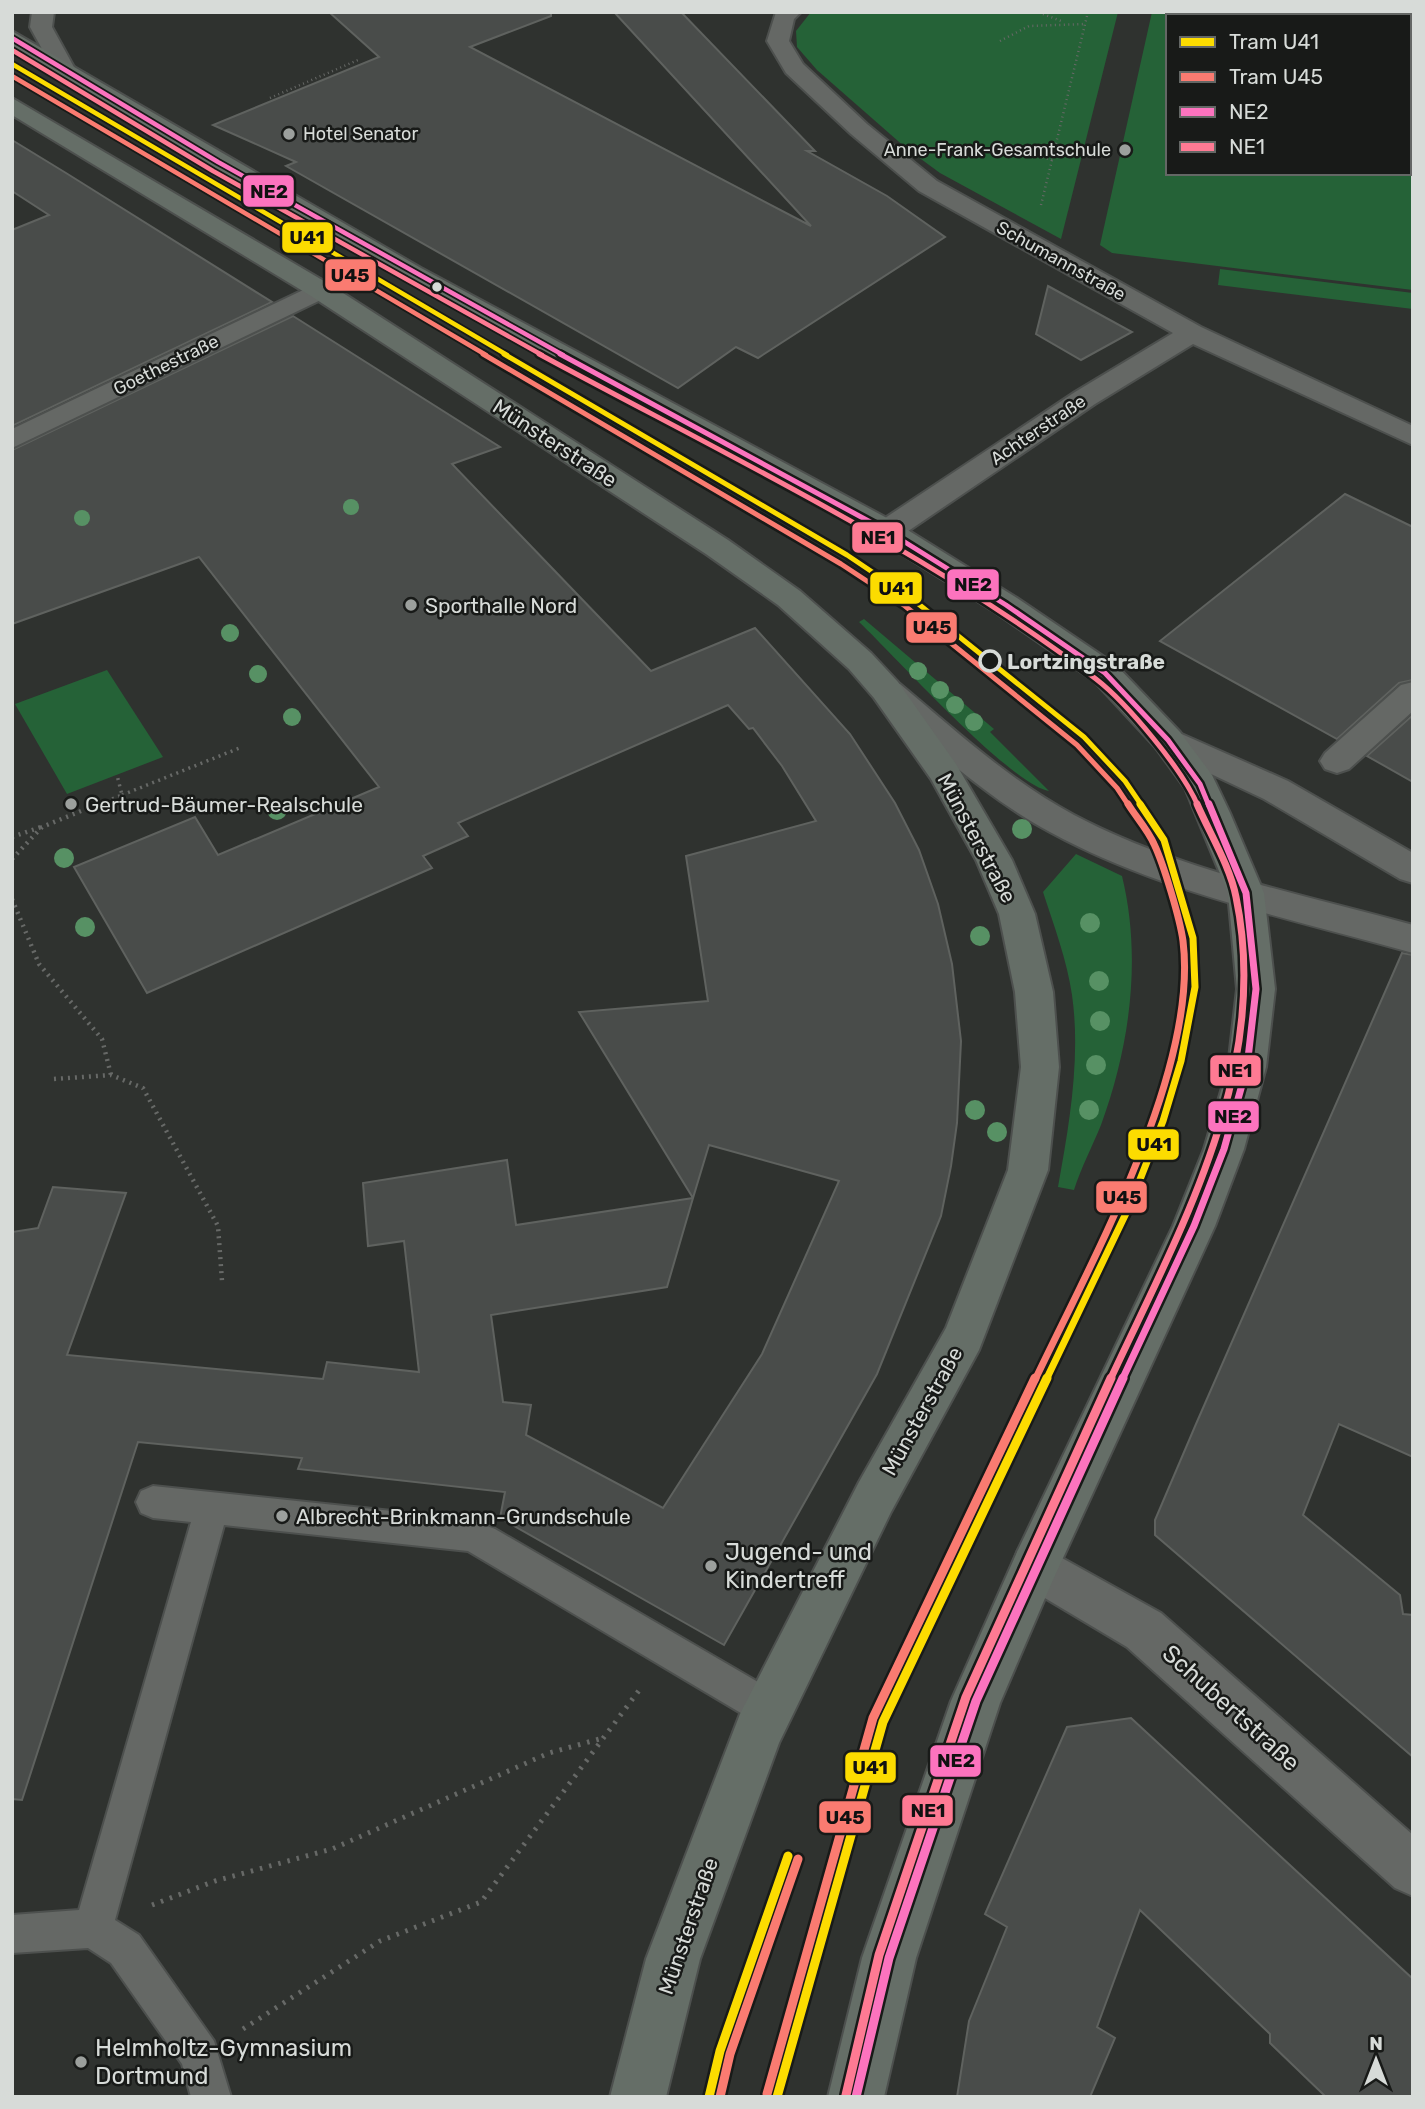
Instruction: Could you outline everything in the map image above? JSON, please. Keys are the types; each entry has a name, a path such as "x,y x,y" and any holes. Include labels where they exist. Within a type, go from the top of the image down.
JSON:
{"main road":[{"path":"12,38 412,272 887,531 1006,605 1105,673 1168,740 1200,785 1246,892 1256,989 1248,1067 1224,1149 1194,1226 1035,1566 976,1700 889,1958 856,2097"},
{"name":"Münsterstraße","path":"12,105 320,290 775,588 860,662 886,690 944,772 993,860 1017,914 1034,992 1041,1067 1028,1170 964,1336 875,1497 769,1709 673,1959 638,2097"}],"street":[{"path":"43,12 41,27 64,69"},
{"name":"Schumannstraße","path":"790,12 784,17 778,41 794,68 928,186 1192,333 1413,437"},
{"name":"Goethestraße","path":"12,440 320,290"},
{"name":"Achterstraße","path":"887,531 1085,398 1192,333"},
{"path":"886,690 1011,791 1062,824 1138,859 1413,939"},
{"path":"1338,761 1413,693"},
{"path":"1168,740 1276,790 1413,870"},
{"name":"Schubertstraße","path":"1035,1566 1144,1630 1413,1870"}],"lane":[{"path":"153,1502 468,1535 483,1541 769,1709"},
{"path":"93,1928 212,1508"},
{"path":"12,1934 93,1928 125,1949 201,2055 211,2097"}],"path":[{"path":"1005,231 1041,206 1088,12"},
{"path":"1043,14 1062,21 1086,24"},
{"path":"1000,41 1011,31 1062,21"},
{"path":"270,97 358,60"},
{"path":"999,146 1053,160"},
{"path":"12,837 242,747"},
{"path":"117,775 122,796"},
{"path":"12,859 42,827"},
{"path":"12,899 38,963 54,984 97,1026 109,1052 111,1075"},
{"path":"54,1079 111,1075 143,1088 218,1226 222,1281"},
{"path":"201,2055 380,1941 481,1902 668,1650"},
{"path":"93,1928 215,1881 332,1849 549,1753 604,1738"}],"green space":[{"path":"811,12 1118,12 1061,239 940,173 906,148 817,70 797,47 796,31"},
{"name":"Anne-Frank-Gesamtschule","path":"1152,12 1413,12 1413,290 1112,253 1100,245"},
{"path":"1220,269 1413,293 1413,309 1218,285"},
{"path":"864,619 994,729 990,732 1049,791 1032,784 982,744 859,622"},
{"path":"107,670 163,757 67,794 15,704"},
{"path":"1076,854 1122,876 1128,907 1132,970 1126,1033 1111,1095 1074,1190 1058,1187 1070,1116 1074,1067 1072,995 1064,956 1043,892"}],"building":[{"path":"329,12 551,12 551,16 470,47 811,226 614,12 681,12 815,151 807,151 887,196 945,237 758,358 736,347 678,388 286,166 296,162 213,125 379,57"},
{"path":"12,140 272,302 12,426 12,230 49,215 12,191"},
{"path":"1048,286 1132,332 1081,360 1036,334"},
{"path":"293,316 500,447 452,464 651,671 755,628 850,734 895,803 919,850 938,904 952,964 961,1041 957,1123 951,1166 941,1216 877,1374 724,1645 500,1518 505,1492 298,1469 302,1458 138,1442 22,1800 12,1799 12,1232 38,1228 53,1187 126,1193 67,1355 323,1379 327,1362 419,1372 404,1241 368,1246 363,1183 507,1160 516,1225 693,1198 579,1012 708,1001 686,856 816,821 782,766 753,728 749,729 728,705 458,823 468,836 423,856 432,868 147,993 74,867 195,817 218,855 379,787 199,557 12,624 12,450","holes":["709,1145 839,1181 762,1354 663,1508 526,1435 531,1405 503,1402 491,1315 667,1287"]},
{"path":"1345,494 1413,527 1413,680 1399,683 1337,739 1160,641"},
{"path":"1413,715 1413,782 1367,756"},
{"path":"1402,953 1413,955 1413,1457 1339,1424 1303,1515 1400,1595 1403,1614 1413,1615 1413,1757 1155,1535 1155,1520"},
{"path":"1131,1718 1413,1979 1413,2097 1326,2097 1270,2043 1270,2034 1140,1910 1097,2027 1115,2038 1090,2097 957,2097 969,2021 1007,1927 985,1914 1067,1727"}],"tram line":[{"name":"U41","path":"12,64 847,555 911,598 1084,737 1125,781 1164,840 1193,938 1195,987 1181,1061 1163,1121 1130,1205 883,1722 777,2097"},
{"name":"U45","path":"12,76 841,564 905,606 1077,745 1117,788 1154,844 1183,940 1184,986 1171,1059 1153,1118 1120,1201 873,1718 767,2094"},
{"name":"U41","path":"709,2097 720,2051 788,1856"},
{"name":"U45","path":"720,2097 730,2054 798,1859"}],"transit line":[{"name":"NE2","path":"12,38 218,162 412,273 887,531 1006,605 1105,673 1168,740 1200,784 1246,893 1256,989 1247,1067 1224,1149 1194,1226 1035,1566 976,1701 889,1958 856,2097"},
{"name":"NE1","path":"12,50 213,171 407,282 882,540 1000,614 1098,681 1160,747 1191,789 1236,896 1245,989 1237,1065 1214,1146 1184,1222 1025,1562 966,1697 879,1955 846,2095"}],"place":[{"name":"Hotel Senator","path":"289,134"},
{"name":"Anne-Frank-Gesamtschule","path":"1125,150"},
{"name":"Sporthalle Nord","path":"411,605"},
{"name":"Lortzingstraße","path":"990,661"},
{"name":"Gertrud-Bäumer-Realschule","path":"71,804"},
{"name":"Albrecht-Brinkmann-Grundschule","path":"282,1516"},
{"name":"Jugend- und Kindertreff","path":"711,1566"},
{"name":"Helmholtz-Gymnasium Dortmund","path":"81,2062"}]}
